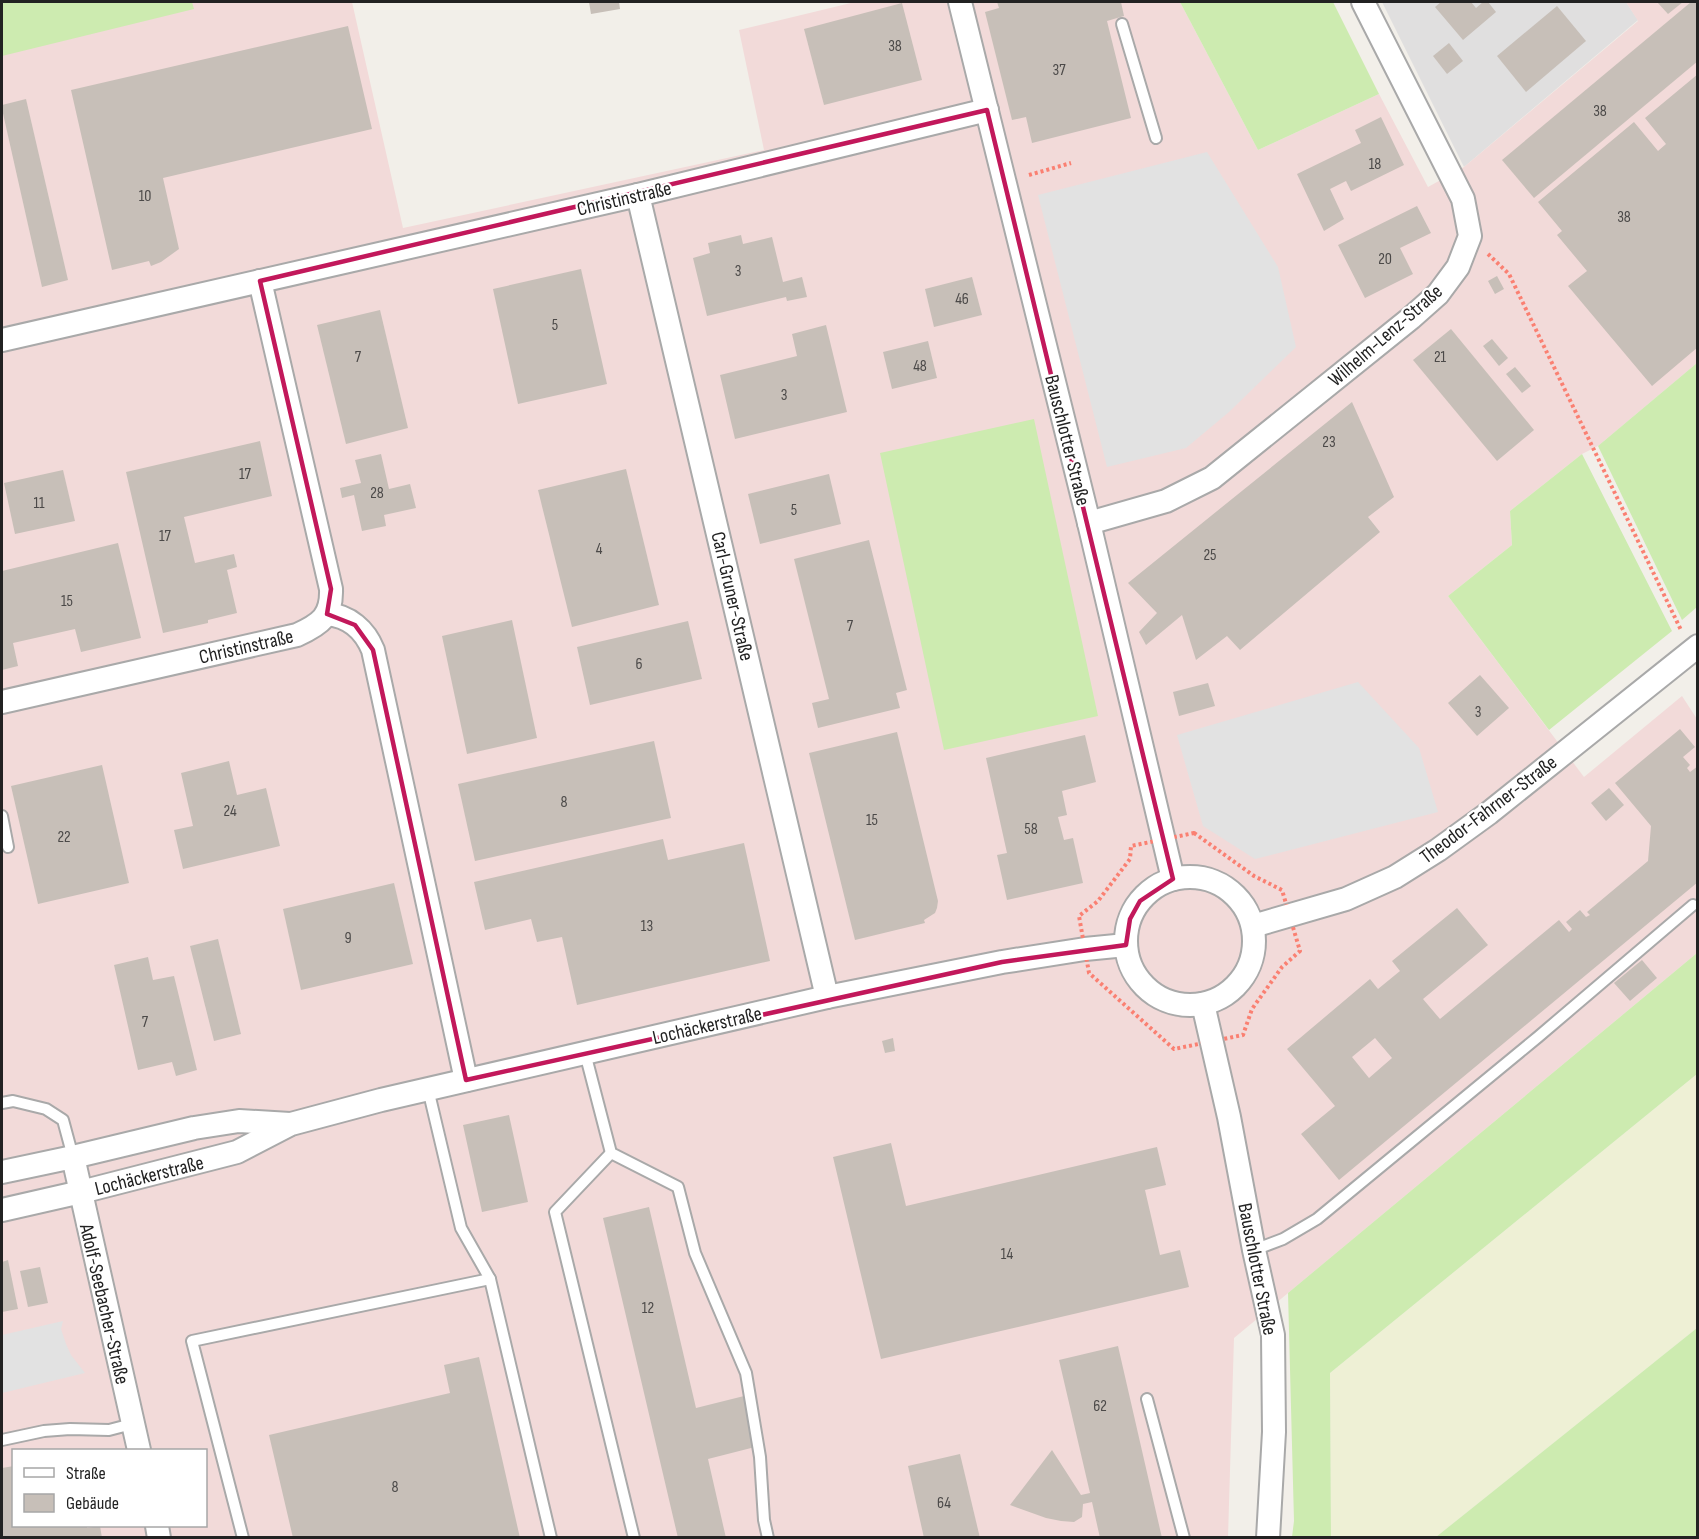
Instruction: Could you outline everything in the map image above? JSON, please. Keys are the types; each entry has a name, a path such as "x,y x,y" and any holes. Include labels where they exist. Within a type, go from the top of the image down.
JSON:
{"street":[{"name":"Bauschlotter Straße","path":"960,2 1089,523 1173,879"},
{"path":"1363,2 1464,199 1470,237"},
{"name":"Christinstraße","path":"2,340 638,195 987,110"},
{"name":"Carl-Gruner-Straße","path":"638,195 827,997"},
{"name":"Wilhelm-Lenz-Straße","path":"1089,523 1166,501 1212,478 1438,294 1458,267 1470,237"},
{"path":"260,281 331,589 332,603 327,614 337,615 355,625 369,640 373,650 466,1080"},
{"name":"Christinstraße","path":"2,702 297,634 311,629 327,614"},
{"name":"Theodor-Fahrner-Straße","path":"1253,926 1346,899 1395,877 1438,850 1489,813 1694,649"},
{"path":"1194,877 1223,885 1239,899 1250,916 1253,926 1255,946 1253,955 1241,980 1227,993 1203,1004 1175,1003 1163,999 1142,984 1129,962 1126,945 1130,919 1140,901 1155,888 1173,879 1194,877"},
{"name":"Lochäckerstraße","path":"2,1210 237,1152 291,1124 381,1100 827,997 1002,962 1126,945"},
{"name":"Bauschlotter Straße","path":"1203,1004 1273,1335 1274,1432 1268,1538"},
{"name":"Lochäckerstraße","path":"2,1172 194,1128 239,1121 291,1124"},
{"name":"Adolf-Seebacher-Straße","path":"73,1157 139,1449"}],"lane":[{"path":"1122,24 1156,138"},
{"path":"2,816 8,847"},
{"path":"1254,1250 1283,1239 1317,1219 1538,1037 1693,905"},
{"path":"585,1053 611,1153 678,1187 695,1253 746,1373 760,1457 764,1520 768,1538"},
{"path":"428,1089 460,1228 490,1279 551,1538"},
{"name":"Lochäckerstraße","path":"2,1103 13,1101 46,1109 63,1120 73,1157"},
{"path":"611,1153 555,1212 633,1538"},
{"path":"243,1538 192,1341 490,1279"},
{"path":"1147,1399 1184,1538"},
{"path":"2,1440 44,1431 109,1430 132,1424"}],"path":[{"path":"1004,182 1071,163"},
{"path":"1470,237 1509,274 1694,649"},
{"path":"1194,833 1254,876 1282,890 1300,951 1282,967 1252,1009 1243,1035 1174,1049 1089,973 1079,916 1098,901 1130,859 1131,846 1163,839 1194,833"}],"highlighted area":[{"path":"987,110 1173,879 1140,901 1130,919 1126,945 1002,962 466,1080 373,650 355,625 327,614 331,589 260,281"}],"shaded area":[{"path":"2,2 352,2 403,228 764,150 739,30 855,2 1180,2 1258,150 1379,94 1428,187 1464,167 1638,21 1626,2 1697,2 1697,363 1598,446 1582,454 1510,511 1512,545 1448,596 1584,777 1682,696 1697,719 1697,953 1234,1338 1228,1537 2,1538"},
{"path":"1382,2 1626,2 1638,20 1464,167"},
{"path":"1207,152 1278,267 1296,347 1229,412 1186,448 1107,467 1038,195"},
{"path":"1358,682 1419,748 1438,812 1255,859 1203,826 1177,735"},
{"path":"63,1321 61,1329 66,1344 71,1355 85,1373 2,1393 2,1335"}],"green space":[{"path":"2,2 192,2 194,9 2,56"},
{"path":"1180,2 1333,2 1379,94 1258,150"},
{"path":"1697,363 1697,607 1682,620 1598,446"},
{"path":"1034,419 1098,716 944,750 880,453"},
{"path":"1582,454 1672,631 1549,730 1448,596 1512,545 1510,511"},
{"path":"1697,953 1697,1074 1330,1373 1331,1537 1292,1537 1294,1521 1288,1293"},
{"path":"1697,1074 1697,1328 1436,1537 1331,1537 1330,1373"},
{"path":"1697,1328 1697,1537 1436,1537"}],"building":[{"path":"589,2 619,2 620,9 591,14"},
{"path":"997,2 1121,2 1124,16 1107,21 1131,118 1032,143 1026,117 1012,120 985,12 999,8"},
{"path":"1441,2 1471,2 1476,8 1483,2 1488,2 1496,12 1463,40 1435,7"},
{"path":"1657,2 1683,2 1668,14"},
{"path":"1691,2 1698,2 1698,61 1534,198 1502,160"},
{"path":"902,3 922,80 824,105 804,29"},
{"path":"1557,6 1586,41 1526,92 1497,56"},
{"path":"348,26 372,129 163,178 179,249 151,266 149,261 112,270 71,90"},
{"path":"1449,43 1463,61 1447,74 1433,56"},
{"path":"1698,74 1698,347 1652,386 1568,286 1587,271 1557,235 1562,231 1538,202 1634,122 1658,151 1666,144 1645,118"},
{"path":"26,99 68,280 42,287 2,109 2,105"},
{"path":"1381,117 1404,165 1351,191 1346,181 1330,189 1344,219 1324,231 1297,174 1361,143 1355,130"},
{"path":"1417,206 1431,233 1400,248 1413,274 1365,298 1338,245"},
{"path":"741,235 743,244 772,237 783,282 802,277 807,297 787,301 786,297 707,316 693,258 710,253 708,243"},
{"path":"581,269 607,384 518,404 493,289"},
{"path":"1497,276 1504,289 1495,294 1488,281"},
{"path":"972,277 982,315 934,327 925,289"},
{"path":"380,310 408,428 346,444 317,325"},
{"path":"826,325 847,412 735,439 720,375 797,356 792,334"},
{"path":"1451,329 1534,430 1497,461 1413,360"},
{"path":"1492,339 1508,358 1499,366 1483,346"},
{"path":"928,341 937,378 892,389 883,352"},
{"path":"1515,367 1531,386 1522,393 1506,374"},
{"path":"1352,402 1394,497 1368,517 1380,532 1240,650 1227,636 1196,660 1182,615 1146,645 1139,632 1157,613 1128,583"},
{"path":"260,441 272,496 184,517 195,563 234,554 237,567 227,570 237,613 208,620 208,623 163,633 126,472"},
{"path":"381,454 389,489 410,484 416,508 384,515 386,526 362,531 354,495 342,498 340,488 361,483 355,460"},
{"path":"626,469 659,605 572,627 538,490"},
{"path":"63,470 75,521 15,534 4,483"},
{"path":"829,474 841,524 760,544 748,494"},
{"path":"869,540 907,690 896,693 900,708 818,728 812,703 829,699 794,559"},
{"path":"118,543 141,638 81,652 75,629 13,643 18,666 2,670 2,571"},
{"path":"512,620 537,738 467,754 442,636"},
{"path":"688,621 702,679 590,705 577,647"},
{"path":"1480,675 1509,708 1477,736 1448,703"},
{"path":"1208,683 1215,706 1179,716 1173,692"},
{"path":"1680,729 1695,747 1683,757 1690,765 1687,768 1690,772 1698,766 1698,882 1339,1180 1301,1134 1335,1106 1287,1049 1370,979 1378,989 1400,971 1392,961 1457,908 1488,945 1423,999 1440,1019 1559,920 1569,932 1572,929 1566,922 1580,910 1586,917 1590,915 1587,912 1648,861 1651,826 1615,783","holes":["1375,1038 1392,1058 1369,1078 1352,1057"]},
{"path":"897,732 938,901 937,908 935,913 924,920 925,923 855,940 809,753"},
{"path":"1085,735 1096,782 1062,791 1067,815 1058,817 1064,840 1073,838 1083,883 1007,900 997,855 1007,853 986,758"},
{"path":"654,741 671,818 475,861 458,784"},
{"path":"229,761 237,795 266,788 280,846 183,869 174,830 193,826 181,773"},
{"path":"102,765 129,883 38,904 11,786"},
{"path":"1609,788 1624,805 1606,821 1591,803"},
{"path":"663,839 668,860 744,843 770,961 577,1005 562,937 537,942 531,919 485,930 474,882"},
{"path":"394,883 413,964 301,990 283,909"},
{"path":"218,939 241,1034 214,1041 190,946"},
{"path":"148,957 153,980 174,976 197,1070 176,1076 172,1062 138,1070 114,965"},
{"path":"1642,960 1657,978 1630,1001 1614,983"},
{"path":"893,1038 895,1051 885,1053 882,1041"},
{"path":"509,1115 528,1202 482,1212 463,1125"},
{"path":"891,1143 906,1206 1157,1147 1166,1185 1145,1190 1160,1255 1180,1250 1189,1287 881,1359 833,1157"},
{"path":"649,1207 696,1408 744,1396 755,1447 708,1459 726,1538 678,1538 603,1218"},
{"path":"8,1260 18,1309 2,1312 2,1262"},
{"path":"40,1267 48,1303 28,1307 20,1271"},
{"path":"1118,1346 1162,1538 1100,1538 1092,1502 1083,1504 1082,1517 1074,1522 1046,1518 1010,1505 1052,1450 1081,1495 1090,1493 1059,1360"},
{"path":"479,1357 520,1538 293,1538 269,1435 450,1393 444,1365"},
{"path":"960,1454 980,1538 924,1538 908,1466"},
{"path":"12,1466 12,1527 100,1527 102,1538 2,1538 2,1468"}]}
